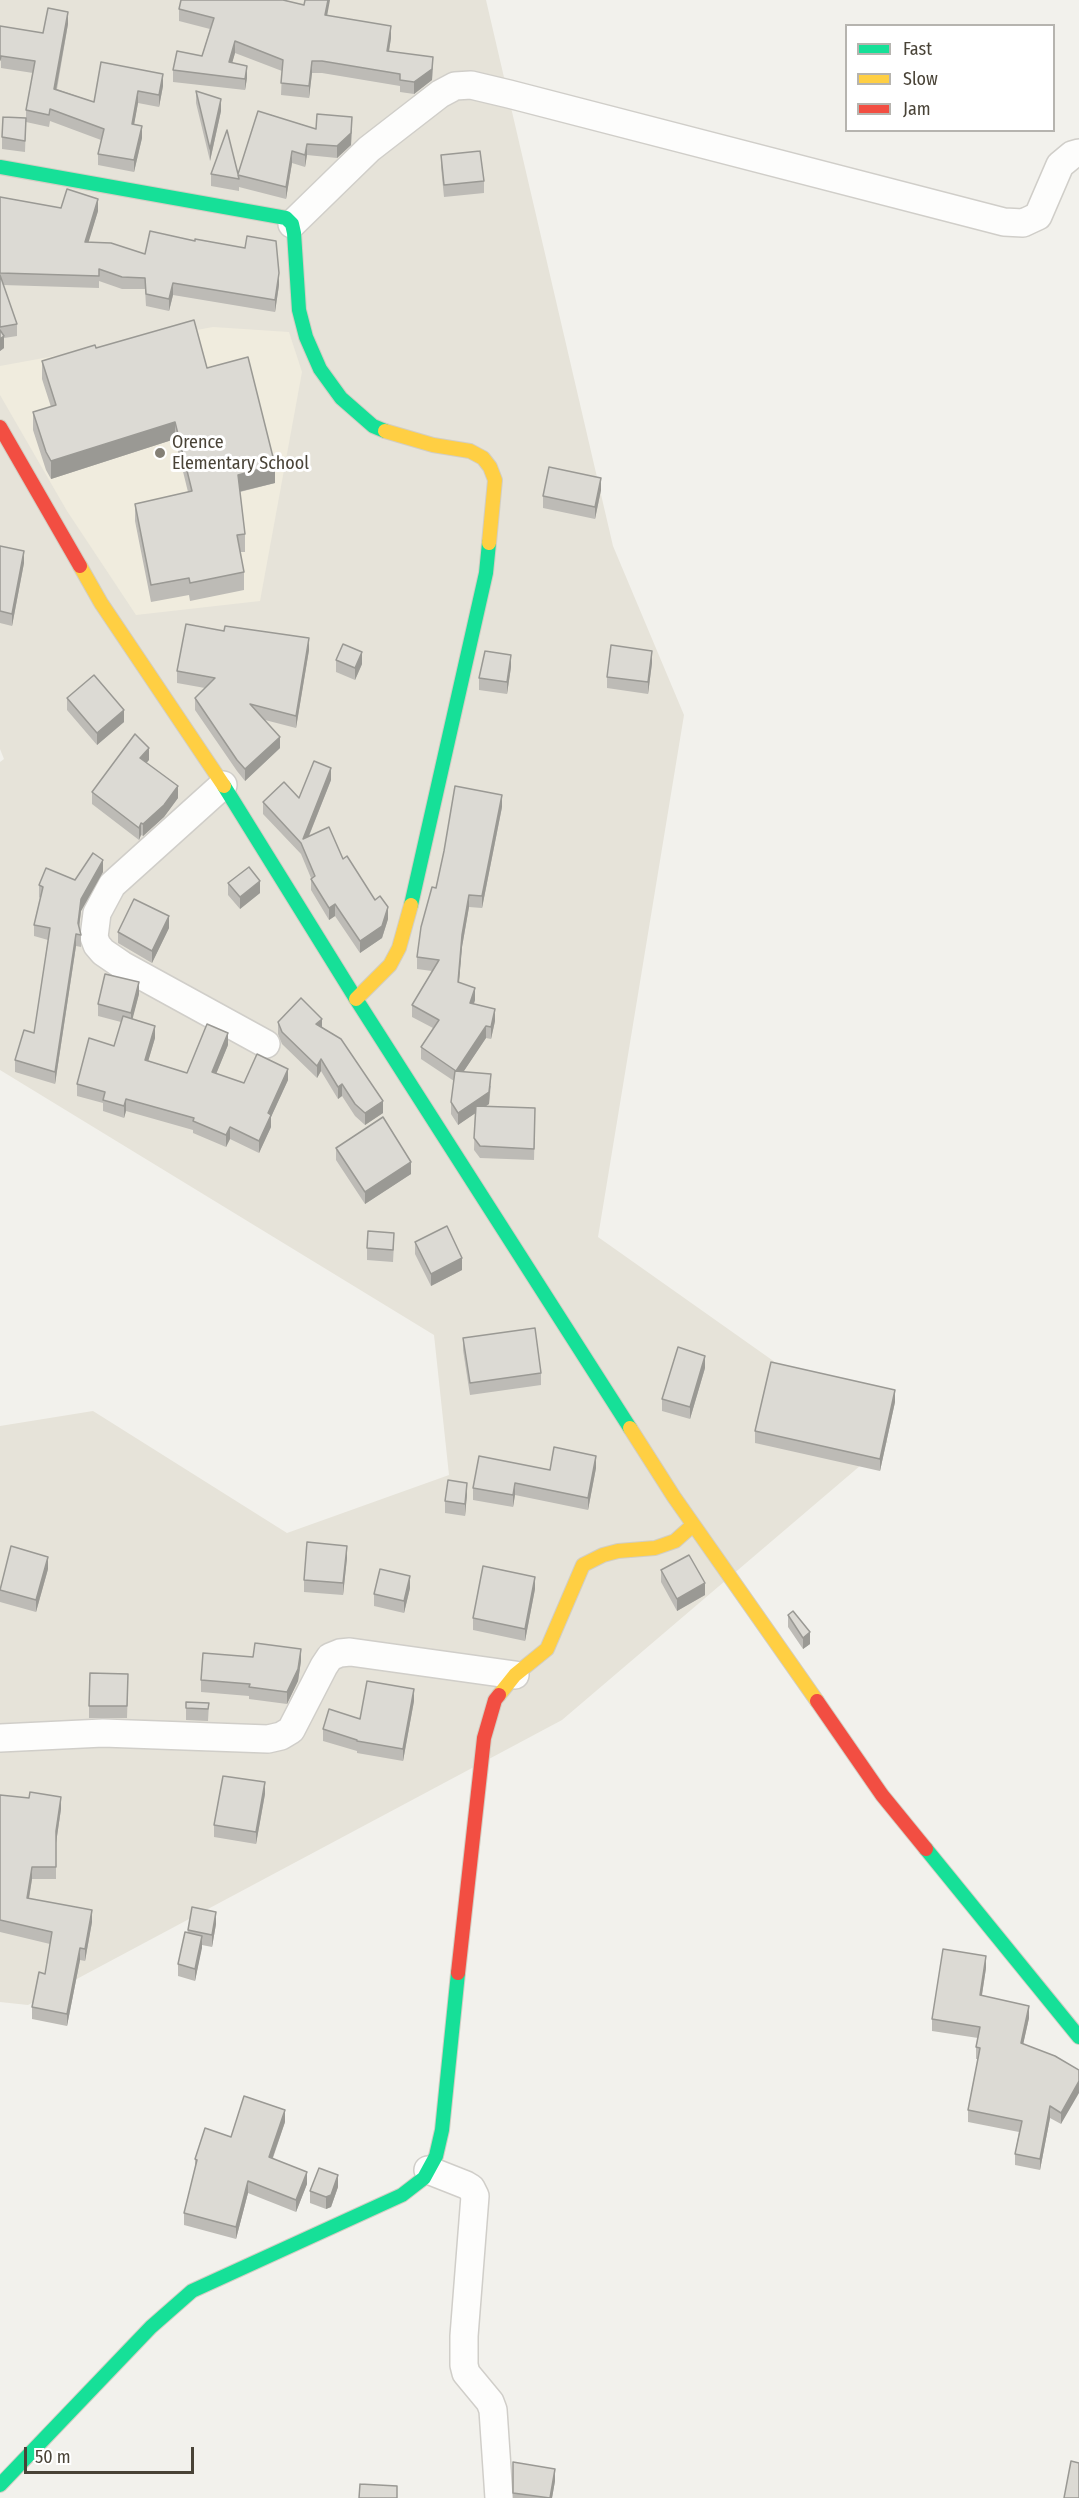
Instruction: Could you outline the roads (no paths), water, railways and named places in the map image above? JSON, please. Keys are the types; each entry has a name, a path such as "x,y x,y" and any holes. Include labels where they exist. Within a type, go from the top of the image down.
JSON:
{"street":[{"path":"292,224 369,149 440,94 455,86 471,85 509,94 1004,222 1023,223 1038,216 1060,165 1072,155 1079,153"},
{"path":"0,167 274,214 286,218 292,224 299,310 306,337 320,369 341,398 373,426 433,446 470,451 483,458 490,467 495,480 495,496 486,573 411,904 399,948 390,965 356,999"},
{"path":"0,427 101,603 223,785 356,999 693,1525 882,1795 1079,2037"},
{"path":"223,785 112,885 97,912 94,937 103,952 122,965 266,1044"},
{"path":"0,2485 151,2327 192,2291 402,2195 424,2178 436,2156 442,2130 477,1786 484,1738 495,1700 515,1675 547,1649 584,1565 603,1555 618,1551 655,1548 675,1541 693,1525"},
{"path":"0,1738 103,1733 268,1739 281,1736 291,1730 324,1666 330,1658 340,1653 350,1652 515,1675"},
{"path":"428,2170 466,2185 471,2188 475,2196 464,2336 464,2365 466,2373 490,2402 493,2410 499,2498"}],"place":[{"name":"Orence Elementary School","path":"160,453"}]}
